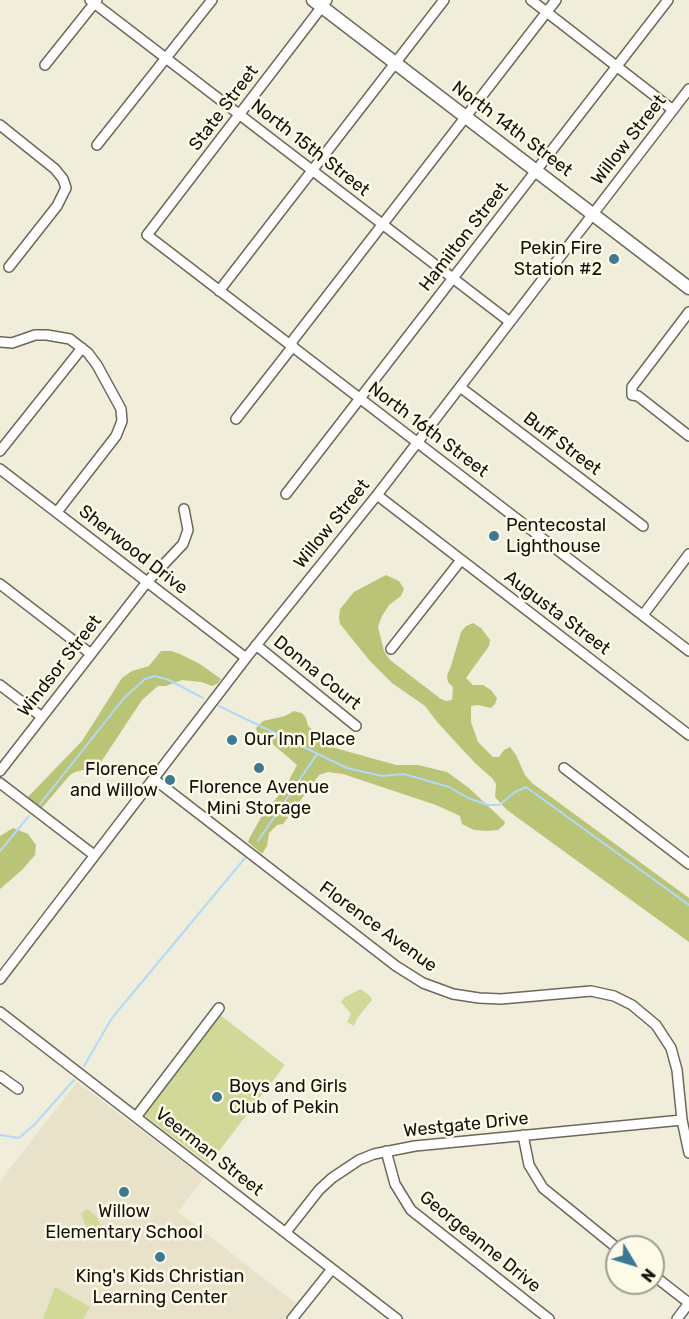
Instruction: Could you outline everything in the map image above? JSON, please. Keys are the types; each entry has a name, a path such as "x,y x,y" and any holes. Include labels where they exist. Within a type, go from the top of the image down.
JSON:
{"main road":[{"name":"North 14th Street","path":"320,2 395,63 594,213 689,288"}],"street":[{"path":"97,145 212,0"},
{"path":"219,291 444,0"},
{"path":"531,0 673,110"},
{"path":"236,419 465,116 556,0"},
{"name":"Hamilton Street","path":"285,494 668,0"},
{"path":"45,65 94,1"},
{"name":"North 15th Street","path":"94,1 166,59 510,322"},
{"name":"State Street","path":"147,235 239,115 320,2"},
{"name":"Willow Street","path":"0,979 256,645 377,495 689,89"},
{"path":"0,125 47,161 58,172 65,184 65,192 57,206 9,267"},
{"name":"North 16th Street","path":"147,235 689,651"},
{"path":"688,434 638,396 632,395 632,387 689,312"},
{"path":"0,342 12,343 47,334 65,337 82,348 93,359 121,409 122,421 116,436 57,512"},
{"path":"0,451 82,348"},
{"name":"Buff Street","path":"460,387 643,526"},
{"name":"Sherwood Drive","path":"0,469 246,658"},
{"name":"Augusta Street","path":"377,495 689,735"},
{"name":"Windsor Street","path":"0,771 147,582 185,541 188,530 184,509"},
{"path":"643,615 689,554"},
{"path":"391,650 461,560"},
{"path":"0,584 91,654"},
{"name":"Donna Court","path":"256,645 356,726"},
{"path":"0,685 42,717"},
{"path":"564,768 689,864"},
{"name":"Florence Avenue","path":"154,778 396,966 423,983 453,994 479,998 501,999 580,991 614,996 632,1005 656,1025 671,1048 677,1070 682,1120 689,1153"},
{"path":"0,783 94,855"},
{"path":"136,1117 219,1008"},
{"name":"Veerman Street","path":"0,1012 397,1319"},
{"path":"677,1070 689,1069"},
{"path":"0,1076 18,1089"},
{"name":"Westgate Drive","path":"286,1232 332,1178 359,1160 386,1151 415,1146 682,1120"},
{"path":"523,1135 530,1165 543,1188 605,1238"},
{"name":"Georgeanne Drive","path":"386,1151 395,1184 411,1210 549,1319"},
{"path":"292,1319 332,1269"},
{"path":"665,1284 689,1303 677,1319"}],"shaded area":[{"path":"77,1082 204,1178 178,1212 297,1304 286,1319 0,1319 0,1181"}],"green space":[{"path":"386,575 399,581 404,589 401,596 389,605 378,627 384,651 390,660 441,699 452,700 453,687 448,682 447,676 461,632 473,623 481,628 490,640 489,646 466,678 473,685 483,685 491,690 497,698 491,708 471,706 471,722 478,742 493,757 499,757 504,750 510,747 525,775 532,783 689,898 689,942 507,810 495,797 496,784 492,778 475,763 425,706 392,683 370,661 340,624 340,609 354,592"},
{"path":"161,651 180,654 200,664 221,679 212,686 182,680 166,686 158,686 142,700 101,762 92,768 70,775 41,809 27,798 82,741 122,678 132,671 149,666"},
{"path":"294,711 302,713 308,726 335,748 396,765 418,765 447,772 469,788 505,822 504,825 498,830 474,830 462,824 460,816 436,805 343,774 328,772 319,775 283,824 277,825 269,833 267,846 262,854 248,842 263,814 285,788 297,765 268,740 259,739 256,728 263,721 285,716"},
{"path":"13,828 28,834 36,845 35,855 0,889 0,836"},
{"path":"361,989 372,1000 358,1017 354,1026 347,1022 351,1014 341,1002 345,997"},
{"path":"220,1015 285,1065 209,1164 144,1115"},
{"path":"87,1209 96,1216 102,1229 99,1233 88,1231 81,1214"},
{"path":"55,1287 90,1307 83,1319 43,1319"}],"waterway":[{"path":"40,804 124,698 145,679 155,676 169,680 203,698"},
{"path":"219,706 347,768 382,776 404,774 449,787 468,798 488,805 499,805 515,792 526,787 689,905"},
{"path":"258,841 317,754"},
{"path":"0,851 29,816"},
{"path":"84,1066 112,1018 245,858"},
{"path":"0,1135 19,1138 34,1125 74,1080"}],"place":[{"name":"Pekin Fire Station #2","path":"614,259"},
{"name":"Pentecostal Lighthouse","path":"494,536"},
{"name":"Our Inn Place","path":"232,740"},
{"name":"Florence Avenue Mini Storage","path":"259,768"},
{"name":"Florence and Willow","path":"170,780"},
{"name":"Boys and Girls Club of Pekin","path":"217,1097"},
{"name":"Willow Elementary School","path":"124,1192"},
{"name":"King's Kids Christian Learning Center","path":"160,1257"}]}
